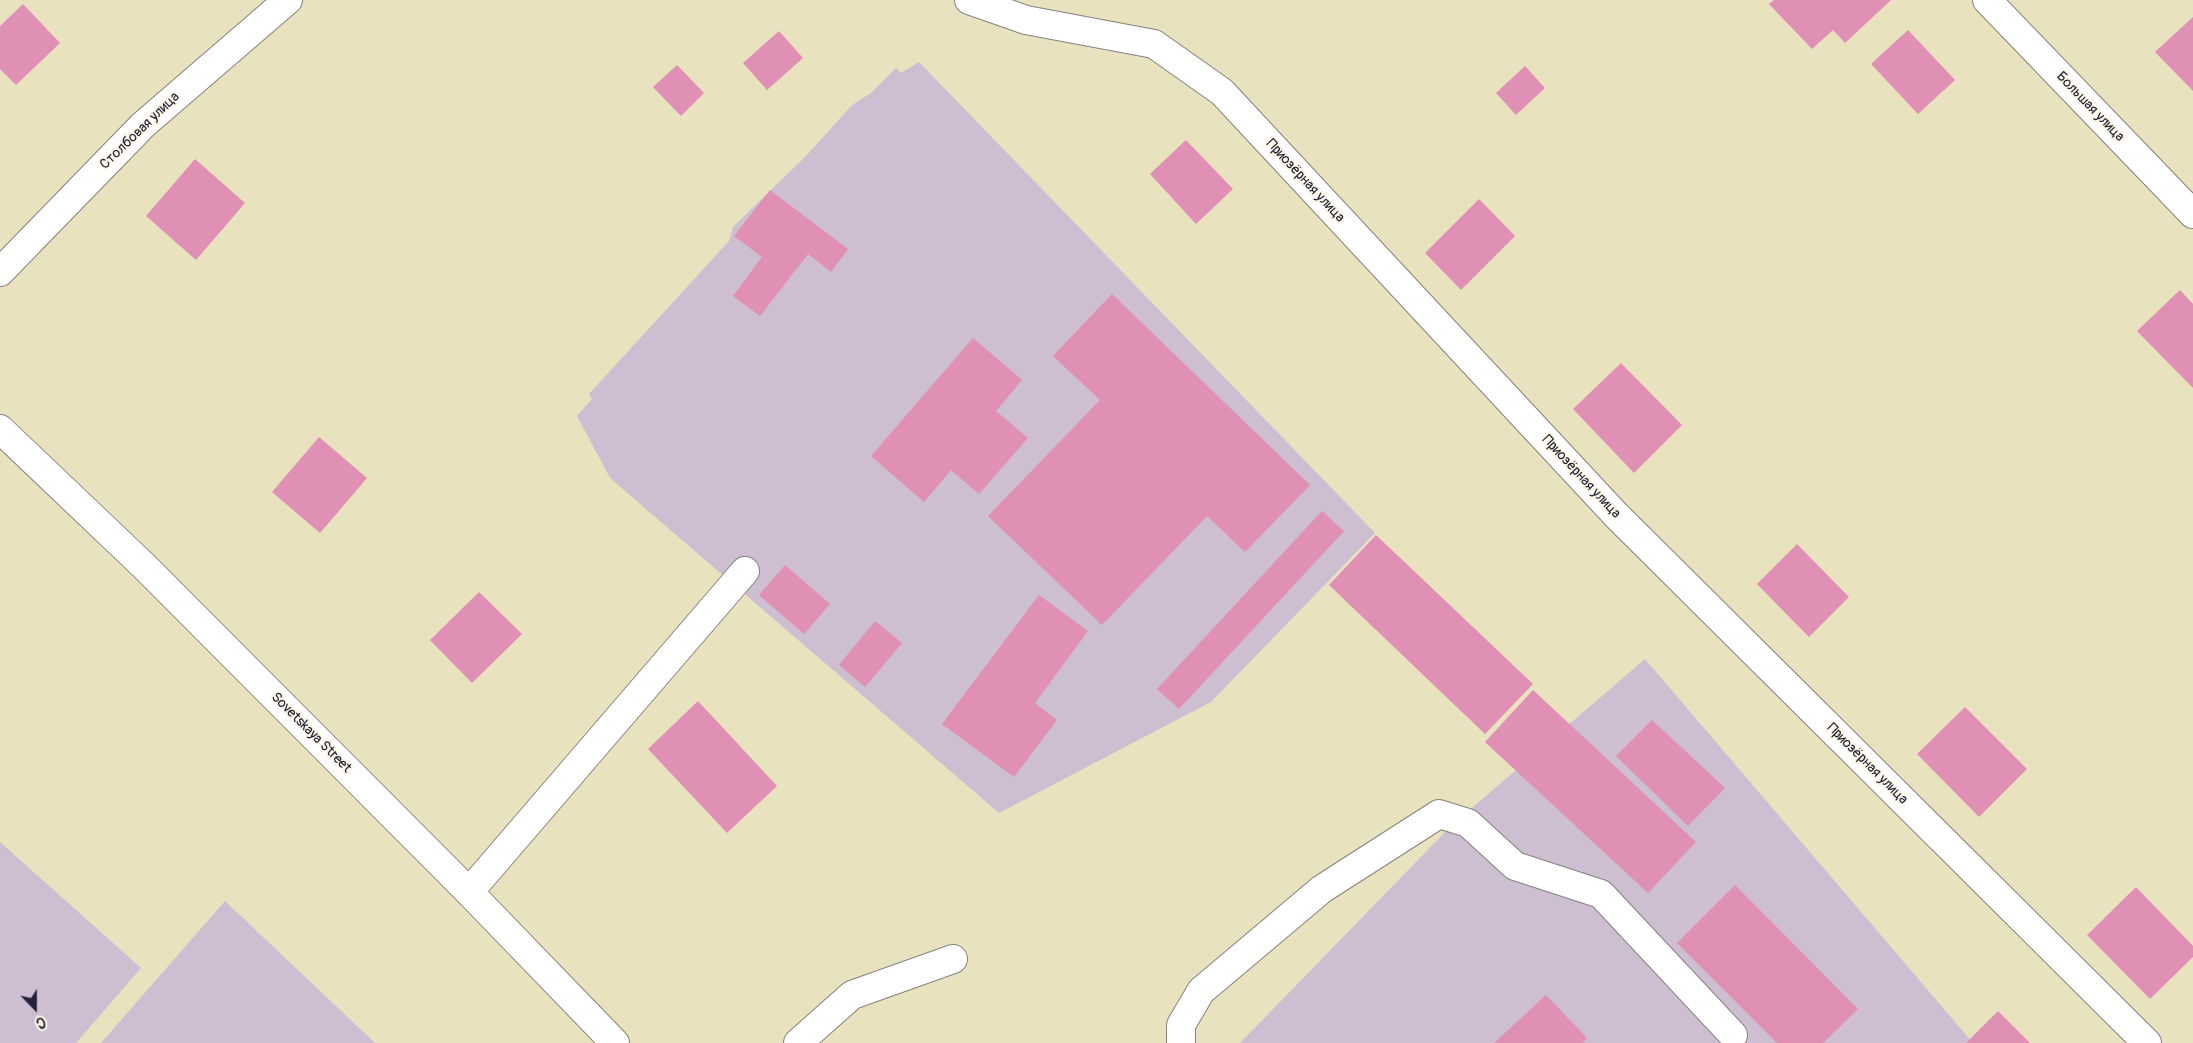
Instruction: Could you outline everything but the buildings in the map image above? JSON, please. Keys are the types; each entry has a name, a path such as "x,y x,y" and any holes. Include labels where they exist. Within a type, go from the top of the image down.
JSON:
{"street":[{"name":"Столбовая улица","path":"0,272 143,125 288,0"},
{"name":"Приозёрная улица","path":"969,0 1026,20 1154,44 1222,92 1616,515 2147,1043"},
{"name":"Большая улица","path":"1987,0 2193,214"},
{"name":"Sovetskaya Street","path":"0,429 152,574 469,892 615,1043"},
{"path":"469,892 745,571"},
{"path":"1181,1043 1181,1025 1201,991 1322,889 1439,814 1468,823 1516,866 1601,894 1733,1035"},
{"path":"798,1043 852,995 953,959"}],"shaded area":[{"path":"919,62 1375,533 1211,702 999,813 610,478 577,416 592,399 589,394 729,241 733,227 806,156 852,105 871,93 896,68 901,73"},
{"path":"1645,659 1973,1043 1240,1043 1451,826"},
{"path":"0,842 141,968 76,1043 0,1043"},
{"path":"225,901 375,1043 101,1043"}]}
